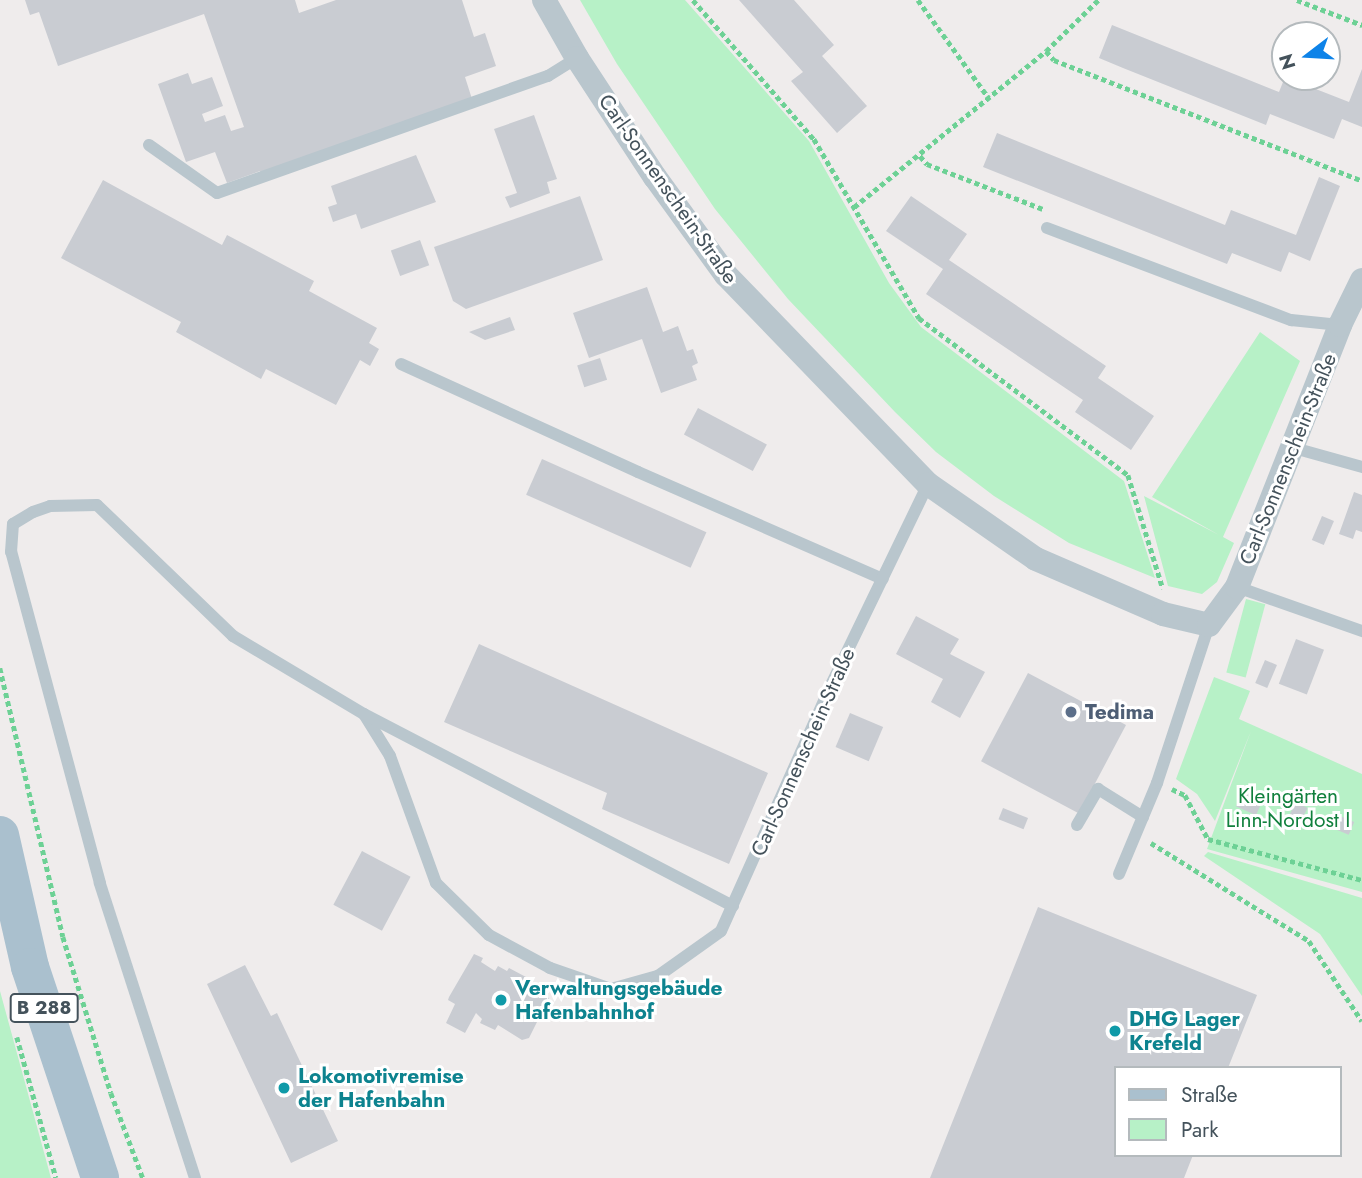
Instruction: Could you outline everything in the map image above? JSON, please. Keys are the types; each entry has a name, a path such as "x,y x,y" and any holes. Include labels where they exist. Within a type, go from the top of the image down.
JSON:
{"main road":[{"name":"B 288","path":"0,835 30,967 100,1178"}],"street":[{"name":"Carl-Sonnenschein-Straße","path":"544,0 577,58 654,177 726,275 928,484 1036,559 1163,614 1209,625 1237,587 1362,280"}],"lane":[{"path":"149,145 217,193 548,75 577,58"},
{"name":"Carl-Sonnenschein-Straße","path":"1047,228 1291,320 1351,312"},
{"path":"401,364 883,579"},
{"path":"1294,448 1362,467"},
{"name":"Carl-Sonnenschein-Straße","path":"364,714 390,756 436,883 489,935 550,968 611,989 658,976 721,931 829,689 928,484"},
{"path":"195,1178 100,883 10,552 13,524 50,506 97,505 233,636 364,714 733,906"},
{"path":"1237,587 1362,631"},
{"name":"Carl-Sonnenschein-Straße","path":"1119,874 1157,783 1209,625"},
{"path":"1077,825 1098,789 1143,817"}],"path":[{"path":"693,0 814,139 919,318 1128,475 1163,583 1163,614"},
{"path":"918,0 989,97"},
{"path":"854,207 1046,51 1098,0"},
{"path":"1297,0 1362,25"},
{"path":"1046,51 1054,60 1362,181"},
{"path":"920,156 927,164 1045,210 1047,228"},
{"path":"0,668 63,937 111,1093 142,1178"},
{"path":"1157,783 1185,794 1208,838 1362,880"},
{"path":"1137,834 1309,941 1362,1021"},
{"path":"17,1035 56,1178"}],"green space":[{"path":"580,0 685,0 809,141 889,283 921,327 1124,481 1155,578 1069,543 994,496 936,452 895,412 788,299 715,209 617,64"},
{"path":"1260,332 1300,361 1223,537 1234,543 1217,582 1202,594 1168,586 1144,496 1219,535 1152,497"},
{"path":"1246,599 1265,604 1246,678 1226,672"},
{"name":"Kleingärten Linn-Nordost I","path":"1214,677 1250,691 1239,719 1362,774 1362,892 1207,849 1251,731 1215,821 1197,794 1176,779"},
{"path":"1208,852 1362,898 1362,996 1320,934 1204,856"},
{"path":"0,991 51,1178 0,1178"}],"building":[{"path":"25,0 295,0 299,13 336,0 462,0 474,37 485,33 496,66 465,77 472,99 261,175 260,171 227,183 215,152 186,162 158,84 188,73 192,84 212,77 223,106 202,114 205,122 225,115 231,131 244,127 204,14 58,66 39,12 30,15"},
{"path":"739,0 794,0 834,45 822,56 867,106 837,133 791,81 803,72"},
{"path":"1112,25 1271,91 1321,91 1349,102 1362,69 1362,127 1342,119 1334,139 1270,114 1266,125 1099,58"},
{"path":"534,115 557,179 547,182 550,193 510,208 505,197 517,193 494,129"},
{"path":"997,133 1225,225 1231,210 1296,235 1319,177 1340,186 1310,261 1289,252 1281,272 1232,253 1227,264 983,167"},
{"path":"416,155 436,202 361,229 356,214 333,222 328,207 337,204 331,186"},
{"path":"103,180 222,245 227,235 314,281 309,291 377,328 369,343 379,349 370,366 360,360 336,405 266,369 261,379 176,332 181,322 61,258"},
{"path":"580,196 603,260 466,309 453,301 434,247"},
{"path":"911,196 967,234 949,260 1106,366 1098,378 1154,416 1131,450 1075,412 1083,400 926,294 943,269 886,231"},
{"path":"420,240 429,265 400,276 391,251"},
{"path":"647,287 663,332 678,326 687,351 693,349 698,363 692,366 697,380 661,393 642,339 589,358 573,313"},
{"path":"510,317 515,330 485,340 469,332"},
{"path":"600,358 607,380 584,387 577,365"},
{"path":"698,408 767,445 753,471 684,434"},
{"path":"542,459 706,532 691,568 526,495"},
{"path":"1354,492 1362,495 1362,532 1356,530 1353,539 1339,534"},
{"path":"1322,516 1334,521 1324,545 1312,540"},
{"path":"916,616 959,639 950,654 985,672 960,718 931,702 943,679 896,654"},
{"path":"1296,639 1324,650 1307,695 1279,684"},
{"path":"479,644 768,773 729,864 602,809 607,793 444,722"},
{"path":"1265,660 1277,665 1267,688 1255,683"},
{"path":"1028,673 1126,725 1079,813 981,761"},
{"path":"850,713 883,727 869,761 836,747"},
{"path":"1244,788 1264,797 1256,815 1236,806"},
{"path":"1296,802 1308,808 1299,825 1287,819"},
{"path":"1003,808 1028,818 1024,829 999,819"},
{"path":"1333,813 1354,822 1349,835 1328,826"},
{"path":"362,851 411,877 382,931 333,905"},
{"name":"DHG Lager Krefeld","path":"1038,907 1257,995 1229,1066 1114,1066 1114,1157 1192,1157 1184,1178 930,1178"},
{"name":"Verwaltungsgebäude Hafenbahnhof","path":"474,954 483,958 481,962 495,971 498,966 507,971 509,968 526,977 524,980 533,985 531,989 549,998 529,1038 522,1040 498,1025 495,1030 480,1023 482,1019 476,1013 465,1033 446,1023 455,1004 448,1000 449,997"},
{"name":"Lokomotivremise der Hafenbahn","path":"245,965 271,1016 277,1013 338,1141 291,1163 207,984"}],"place":[{"name":"Tedima","path":"1071,712"},
{"name":"Verwaltungsgebäude Hafenbahnhof","path":"501,1000"},
{"name":"DHG Lager Krefeld","path":"1115,1031"},
{"name":"Lokomotivremise der Hafenbahn","path":"284,1088"}]}
